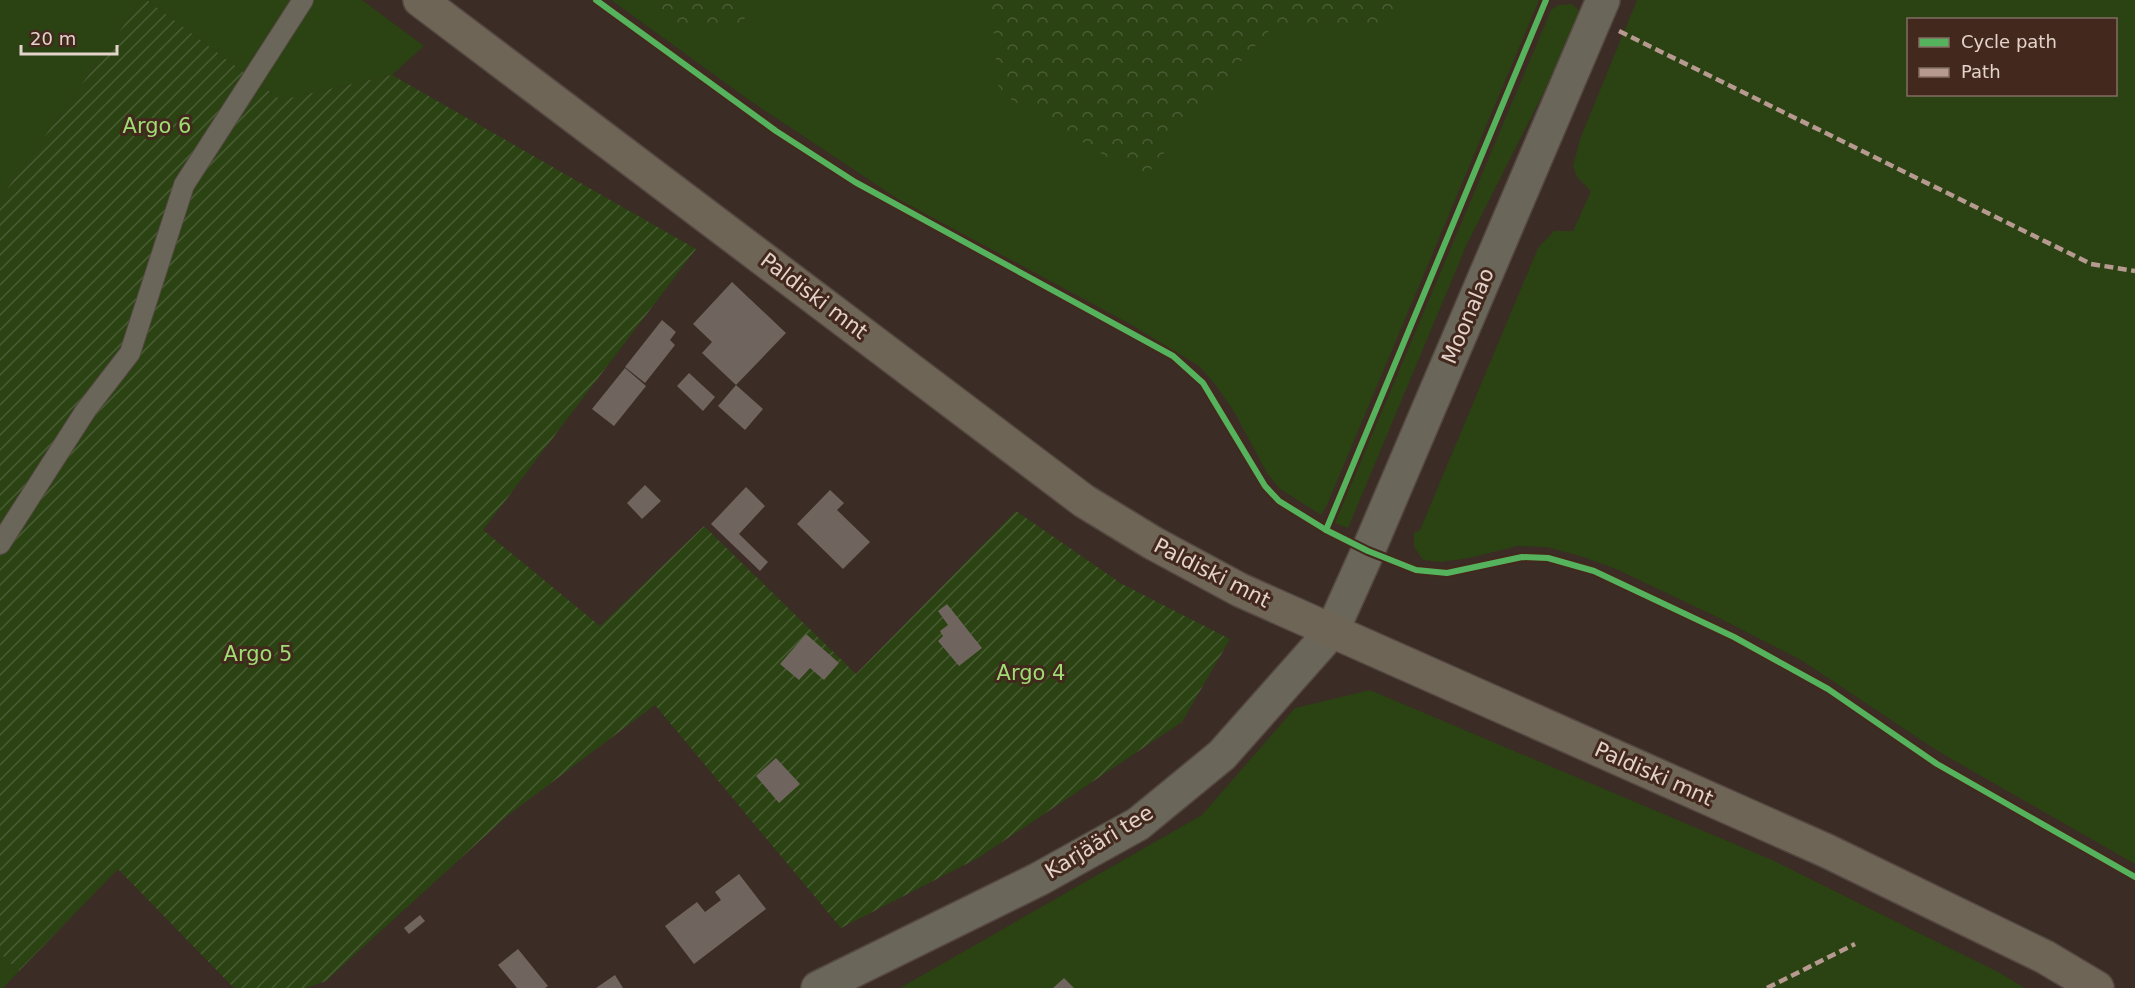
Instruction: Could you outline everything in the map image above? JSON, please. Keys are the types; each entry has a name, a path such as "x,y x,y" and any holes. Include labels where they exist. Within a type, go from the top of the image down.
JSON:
{"main road":[{"name":"Paldiski mnt","path":"420,0 1084,501 1153,543 1240,590 1827,851 2045,957 2097,988"}],"street":[{"name":"Moonalao","path":"1332,631 1603,0"},
{"name":"Karjääri tee","path":"818,988 1038,879 1138,824 1222,754 1332,631"}],"lane":[{"path":"0,544 86,410 130,353 184,185 303,0"}],"path":[{"path":"1326,530 1546,0"},
{"path":"1316,525 1368,551"}],"green space":[{"path":"0,0 142,0 0,199"},
{"name":"Argo 5","path":"142,0 147,0 281,100 392,75 696,249 483,530 600,626 704,526 856,674 1016,511 1122,584 1230,639 1182,722 978,858 841,928 655,705 507,816 326,981 306,988 234,988 118,869 19,971 0,953 0,199"},
{"path":"147,0 362,0 424,46 392,75 281,100"},
{"path":"611,0 1539,0 1321,515 1280,489 1267,473 1233,410 1199,366 1130,324 898,199 749,100"},
{"path":"635,0 753,0 739,31 662,21"},
{"path":"975,0 1410,0 1412,3 1366,30 1276,23 1196,111 1144,179 999,92 992,12"},
{"path":"1637,0 2135,0 2135,864 1936,750 1801,660 1616,569 1546,547 1518,546 1469,558 1441,562 1423,560 1414,547 1414,533 1420,530 1538,248 1554,231 1573,231 1591,191 1577,177 1573,166 1580,139"},
{"path":"1572,4 1580,11 1542,96 1467,244 1348,528 1335,523 1551,10 1558,5"},
{"path":"1370,690 1770,859 2000,973 2025,988 900,988 1202,815 1295,708"},
{"path":"0,953 19,971 3,988 0,988"}],"building":[{"path":"732,282 786,333 736,385 702,353 712,342 693,324"},
{"path":"662,320 676,332 670,340 675,345 645,383 625,367"},
{"path":"625,368 646,386 614,426 592,409"},
{"path":"689,373 715,397 703,411 677,386"},
{"path":"736,385 763,409 745,430 718,406"},
{"path":"645,485 661,501 642,519 627,503"},
{"path":"746,487 765,506 739,534 768,562 760,571 711,524"},
{"path":"830,490 844,503 837,510 870,542 843,569 797,524"},
{"path":"947,604 982,648 959,666 938,641 943,636 940,631 948,625 938,611"},
{"path":"806,634 839,663 824,680 810,668 799,680 780,664"},
{"path":"776,758 800,784 779,803 756,776"},
{"path":"739,874 766,909 694,964 665,926 697,902 705,912 721,900 715,892"},
{"path":"420,915 425,921 409,934 404,928"},
{"path":"518,949 548,986 545,988 517,988 498,965"},
{"path":"615,975 623,988 596,988"},
{"path":"1064,978 1074,988 1053,988"}],"marked path":[{"path":"1619,31 2091,264 2135,271"},
{"path":"1767,988 1855,944"}],"cycle path":[{"path":"596,0 776,131 855,182 1173,356 1203,383 1265,486 1279,501 1326,530 1368,551 1416,570 1447,573 1522,557 1548,558 1594,571 1734,637 1828,689 1937,764 2135,877"},
{"path":"1326,530 1546,0"}],"park label":[{"name":"Argo 6","path":"157,126"},
{"name":"Argo 4","path":"1031,673"}]}
